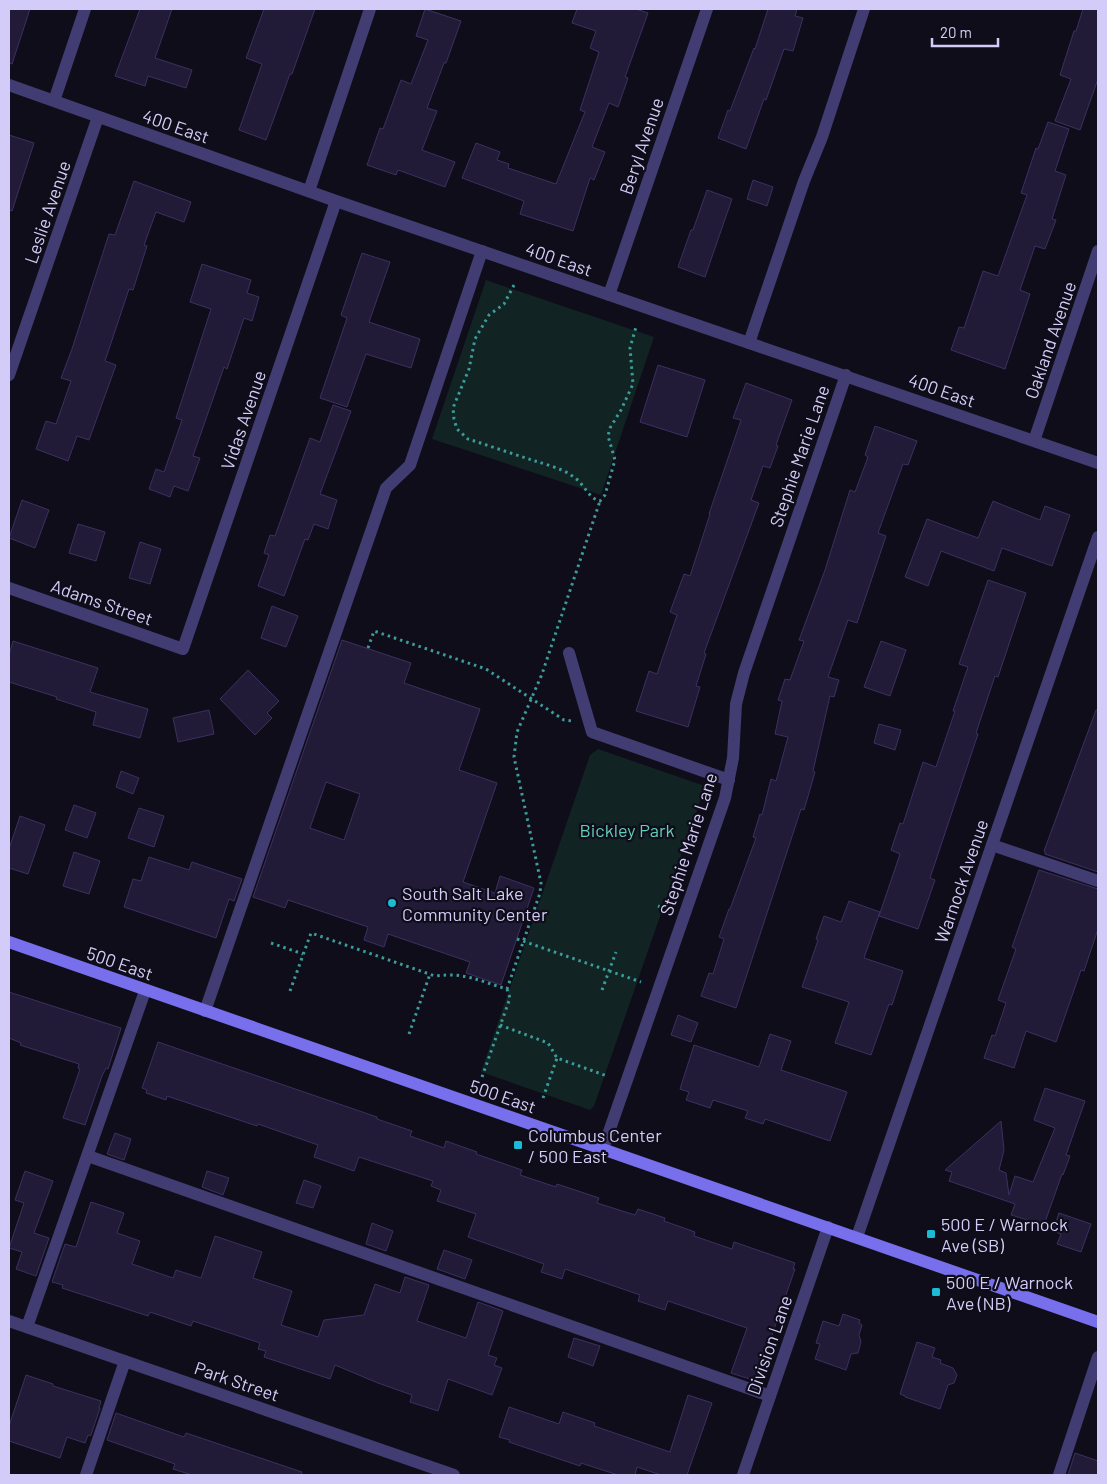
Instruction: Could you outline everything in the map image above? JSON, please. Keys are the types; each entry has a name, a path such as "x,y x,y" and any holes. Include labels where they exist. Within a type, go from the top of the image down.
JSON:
{"street":[{"path":"54,100 85,9"},
{"path":"308,191 370,9"},
{"name":"Beryl Avenue","path":"609,295 707,9"},
{"path":"749,343 804,181 822,137 864,9"},
{"name":"400 East","path":"9,85 336,201 1098,463"},
{"name":"Leslie Avenue","path":"9,375 98,117"},
{"name":"Vidas Avenue","path":"184,650 336,201"},
{"path":"205,1011 386,488 410,465 482,251"},
{"name":"Oakland Avenue","path":"1034,441 1098,251"},
{"name":"Stephie Marie Lane","path":"603,1149 725,798 733,758 736,704 744,673 846,375"},
{"name":"Warnock Avenue","path":"857,1237 1098,536"},
{"name":"Adams Street","path":"9,588 184,650"},
{"path":"569,654 592,732 729,780"},
{"path":"992,845 1098,882"},
{"name":"500 East","path":"9,942 1098,1322"},
{"path":"27,1327 146,990"},
{"path":"88,1156 770,1396"},
{"name":"Division Lane","path":"743,1475 828,1227"},
{"name":"Park Street","path":"9,1321 454,1475"},
{"path":"1059,1475 1098,1357"},
{"path":"86,1475 125,1361"}],"path":[{"path":"514,285 504,304 489,316 476,339 469,369 452,408 457,429 468,439 557,468 574,477 592,498 600,501"},
{"path":"482,1077 510,998 507,989 540,894 541,883 514,756 517,732 551,648 615,460 608,436 610,428 633,384 630,348 636,327"},
{"path":"368,648 374,631 486,669 564,720 590,725"},
{"path":"658,906 666,909"},
{"path":"290,991 311,933 435,976 464,975 507,989"},
{"path":"516,939 641,982"},
{"path":"271,943 304,954"},
{"path":"602,990 616,952"},
{"path":"409,1034 430,974"},
{"path":"500,1025 548,1043 557,1058 607,1076"},
{"path":"543,1098 557,1058"}],"green space":[{"path":"486,280 654,337 601,495 432,439"},
{"name":"Bickley Park","path":"598,749 702,785 704,790 594,1106 590,1110 481,1072 590,755"}],"building":[{"path":"9,9 30,9 12,64 9,63"},
{"path":"140,9 172,9 155,58 192,70 186,88 148,76 145,86 115,76"},
{"path":"264,9 315,9 266,140 239,130 262,64 246,58"},
{"path":"425,9 461,21 427,108 437,111 422,150 455,162 445,187 398,170 396,175 367,165 380,128 383,129 401,80 411,84 428,40 416,36"},
{"path":"577,9 636,9 648,13 625,77 628,78 618,107 609,103 592,147 605,152 594,180 590,178 573,231 520,214 524,201 462,178 476,143 500,152 497,160 509,164 508,168 556,184 585,112 580,110 599,52 590,48 596,31 572,23"},
{"path":"768,9 797,9 795,16 803,18 793,51 784,49 746,149 718,138 728,110 730,111 755,49"},
{"path":"1083,9 1098,9 1098,79 1080,130 1055,121 1071,79 1060,75"},
{"path":"1048,122 1069,129 1055,171 1066,175 1052,219 1056,220 1045,249 1035,246 1020,290 1030,294 1005,369 951,350 959,327 964,328 983,271 998,276 1027,195 1021,193 1036,148 1038,149"},
{"path":"9,135 34,143 12,211 9,210"},
{"path":"753,180 773,187 767,206 747,199"},
{"path":"134,181 191,202 184,222 156,212 144,245 147,246 133,290 129,289 105,361 116,365 89,440 77,436 68,461 36,449 46,421 56,424 71,381 61,378 109,234 115,235"},
{"path":"707,190 732,199 705,277 678,267"},
{"path":"362,253 390,262 369,322 420,339 411,368 366,354 347,407 320,398 347,318 341,315"},
{"path":"202,264 251,280 247,293 259,297 252,321 244,318 227,369 224,367 193,456 200,458 188,491 174,486 170,497 149,489 156,469 164,472 182,420 176,418 211,309 190,302"},
{"path":"658,365 705,380 687,437 640,422"},
{"path":"746,383 792,400 770,468 763,466 751,500 759,503 704,653 706,654 696,686 700,687 688,727 636,711 649,671 657,674 677,615 670,612 684,574 690,576 741,420 733,418"},
{"path":"333,405 351,411 320,494 337,500 328,529 314,524 308,540 305,539 284,596 258,586 269,555 264,553 270,535 275,536 310,438 320,442"},
{"path":"875,426 917,441 908,465 903,464 878,533 886,536 857,623 848,620 828,677 839,680 834,697 830,696 813,771 815,772 804,810 801,809 736,1008 701,996 709,973 713,974 724,939 719,937 756,838 753,837 760,814 762,815 771,779 776,781 788,737 775,734 782,701 778,700 785,679 790,680 804,641 799,640 825,570 850,490 855,492 868,457 865,455"},
{"path":"22,500 49,510 35,548 9,538"},
{"path":"993,501 1040,520 1045,506 1070,515 1052,566 1002,548 994,571 941,551 928,586 905,577 927,519 978,538"},
{"path":"78,524 105,532 96,561 69,553"},
{"path":"140,542 161,549 150,584 129,578"},
{"path":"988,580 1026,593 998,677 995,676 976,733 978,734 930,878 935,880 918,929 879,916 900,854 891,850 900,823 903,824 923,762 936,767 968,667 959,664"},
{"path":"272,606 298,616 286,647 261,638"},
{"name":"South Salt Lake Community Center","path":"342,640 411,663 404,683 480,709 459,770 497,783 463,882 495,893 500,876 534,888 501,985 466,973 470,962 388,934 384,947 364,940 368,927 288,900 285,908 253,897","holes":["326,782 360,794 344,840 310,828"]},
{"path":"13,641 98,668 90,692 148,709 140,738 93,725 96,712 9,682 9,655"},
{"path":"881,641 906,650 890,696 864,687"},
{"path":"248,670 279,701 267,713 272,718 255,735 220,699"},
{"path":"209,710 214,734 178,742 173,718"},
{"path":"1096,710 1098,710 1098,872 1045,854 1044,851"},
{"path":"879,724 901,730 895,750 874,743"},
{"path":"121,771 139,778 133,794 116,787"},
{"path":"74,805 96,813 87,838 65,830"},
{"path":"139,808 164,816 154,847 128,838"},
{"path":"20,816 45,825 28,874 9,868 9,849"},
{"path":"74,852 100,861 89,894 63,886"},
{"path":"149,857 189,870 192,862 242,879 234,901 229,899 216,938 124,907 133,879 141,881"},
{"path":"1039,870 1098,889 1098,929 1084,971 1081,970 1056,1042 1026,1031 1014,1068 984,1058 992,1035 995,1036 1006,1003 998,1000 1016,949 1012,947"},
{"path":"849,901 880,912 864,958 903,971 892,1005 889,1004 871,1055 835,1043 849,1002 802,987 824,916 841,922"},
{"path":"9,992 121,1028 108,1069 106,1068 102,1076 85,1125 63,1118 80,1069 78,1068 79,1064 20,1045 21,1043 9,1038"},
{"path":"678,1015 698,1023 691,1042 671,1035"},
{"path":"770,1034 791,1041 781,1070 847,1092 830,1141 765,1119 763,1124 745,1118 748,1111 713,1100 710,1108 686,1100 689,1092 680,1089 694,1045 759,1067"},
{"path":"158,1042 377,1117 377,1119 412,1131 410,1136 444,1148 446,1141 477,1152 476,1154 522,1170 520,1175 556,1187 557,1184 599,1198 597,1203 635,1215 638,1209 665,1218 664,1221 695,1232 694,1236 732,1249 734,1242 795,1263 793,1269 795,1269 756,1381 731,1373 747,1328 668,1301 665,1310 638,1301 640,1295 565,1269 562,1279 541,1272 544,1264 468,1237 476,1214 437,1201 441,1190 431,1186 433,1181 359,1157 354,1171 314,1157 318,1145 167,1096 166,1100 146,1093 147,1090 142,1088"},
{"path":"1045,1088 1085,1101 1066,1155 1070,1156 1044,1225 1011,1215 1015,1204 949,1181 952,1172 945,1170 1001,1121 1004,1150 999,1170 1006,1173 1009,1195 1015,1176 1033,1182 1055,1128 1034,1120"},
{"path":"115,1133 131,1139 124,1160 107,1154"},
{"path":"25,1171 53,1181 34,1233 49,1238 36,1276 16,1269 22,1252 9,1248 24,1203 15,1200"},
{"path":"207,1171 229,1178 223,1195 202,1187"},
{"path":"304,1180 321,1186 313,1208 296,1203"},
{"path":"91,1202 124,1213 117,1233 140,1241 132,1264 173,1278 176,1270 201,1278 215,1236 262,1252 253,1278 292,1291 281,1325 318,1337 324,1320 364,1315 375,1284 400,1293 405,1277 429,1285 417,1321 466,1338 478,1302 503,1311 488,1355 497,1358 494,1365 502,1368 492,1395 448,1379 438,1411 410,1402 412,1395 335,1365 330,1379 264,1357 266,1351 258,1349 260,1343 193,1321 191,1326 150,1312 148,1316 62,1288 63,1285 52,1282 65,1244 76,1247"},
{"path":"1059,1213 1091,1224 1081,1252 1057,1244 1061,1234 1053,1231"},
{"path":"372,1223 393,1231 386,1251 366,1244"},
{"path":"444,1250 472,1260 465,1279 437,1269"},
{"path":"843,1314 860,1320 859,1323 862,1325 859,1335 861,1342 858,1353 851,1354 846,1370 815,1359 820,1344 816,1343 823,1321 839,1326"},
{"path":"574,1338 600,1346 593,1366 568,1357"},
{"path":"917,1342 935,1348 932,1357 941,1360 940,1363 953,1368 957,1375 954,1383 948,1385 940,1409 900,1394"},
{"path":"26,1375 53,1384 53,1386 101,1401 91,1435 88,1435 85,1443 67,1437 60,1458 9,1441 9,1426"},
{"path":"688,1395 712,1403 687,1475 661,1475 637,1467 635,1475 618,1475 581,1463 580,1466 499,1437 509,1407 559,1424 563,1412 595,1423 594,1426 670,1452"},
{"path":"116,1413 184,1437 186,1433 302,1472 301,1475 192,1475 173,1469 175,1464 107,1440"},
{"path":"1075,1453 1098,1461 1098,1475 1068,1475"}],"place":[{"name":"South Salt Lake Community Center","path":"392,903"},
{"name":"Columbus Center / 500 East","path":"518,1145"},
{"name":"500 E / Warnock Ave (SB)","path":"931,1234"},
{"name":"500 E / Warnock Ave (NB)","path":"936,1292"}]}
